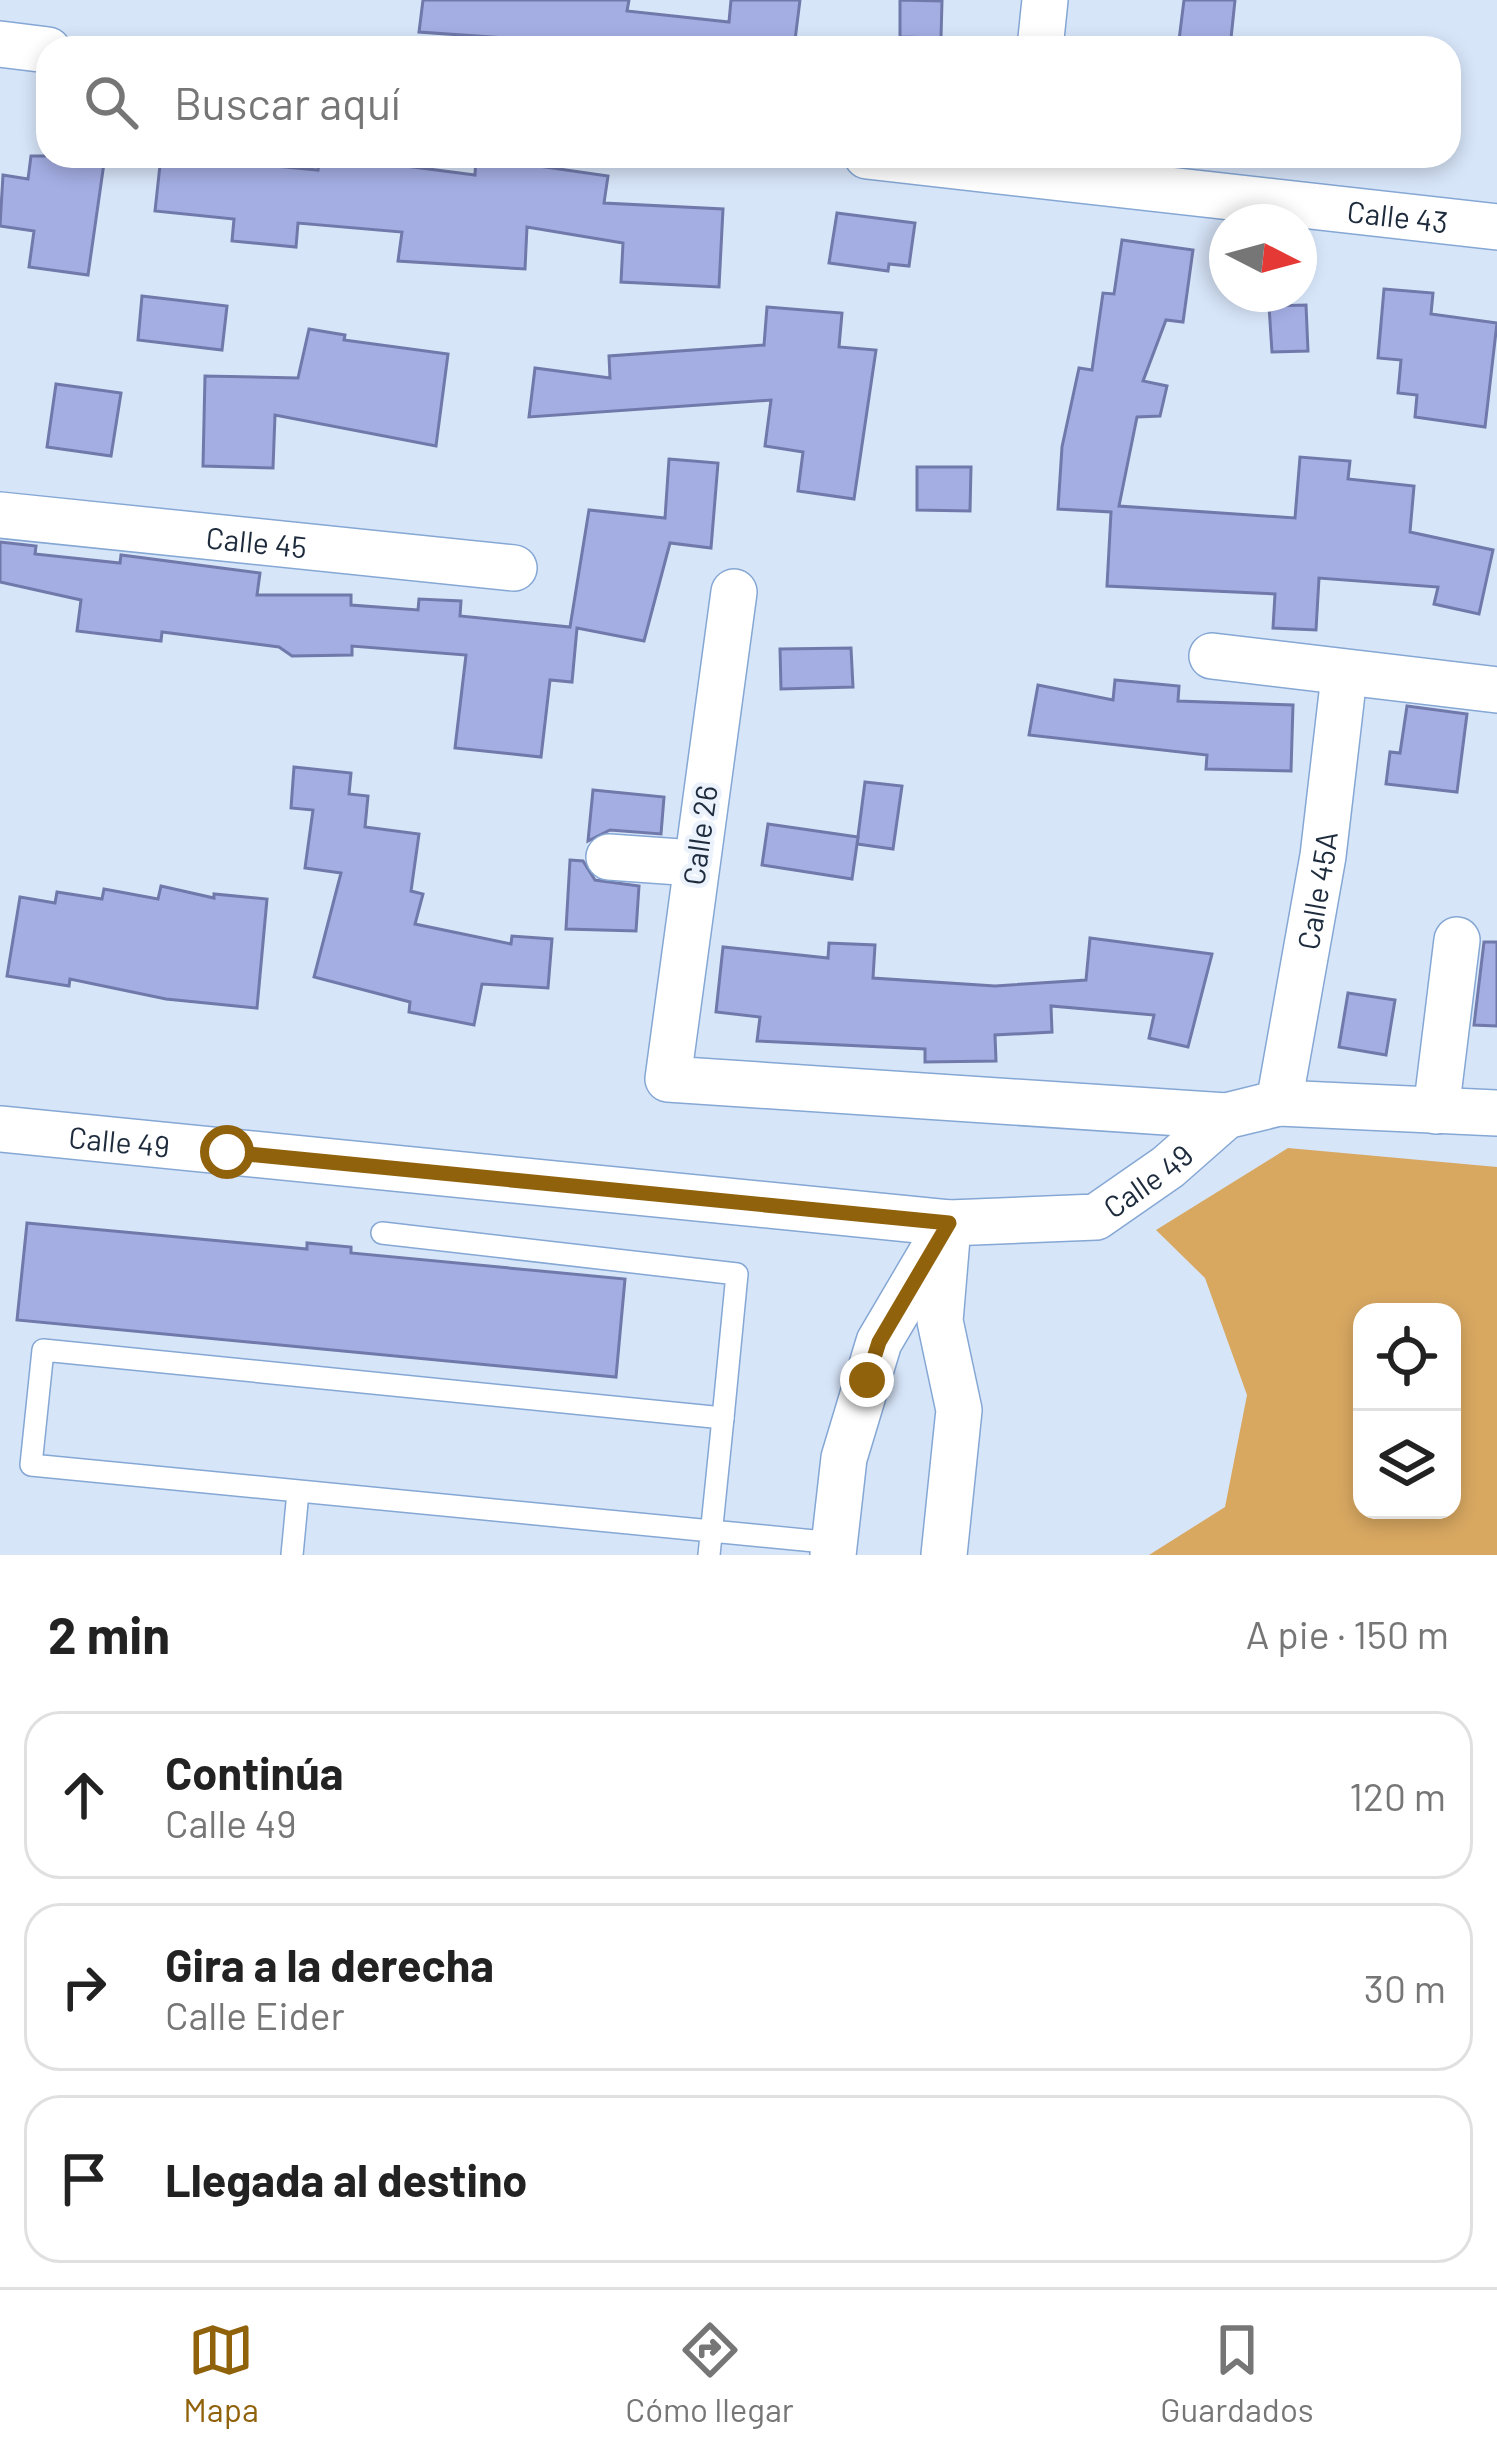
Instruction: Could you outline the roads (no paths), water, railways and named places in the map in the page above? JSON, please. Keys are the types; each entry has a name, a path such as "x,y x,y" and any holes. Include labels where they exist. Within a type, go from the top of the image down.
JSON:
{"street":[{"path":"1041,36 1045,0"},
{"path":"0,44 36,48"},
{"name":"Calle 43","path":"1036,168 1497,226"},
{"name":"Calle 45","path":"0,515 514,568"},
{"name":"Calle 26","path":"734,592 668,1079 1226,1116"},
{"path":"1212,656 1345,676 1497,690"},
{"name":"Calle 45A","path":"1280,1103 1323,856 1345,676"},
{"path":"609,857 694,863"},
{"path":"1436,1111 1456,940"},
{"name":"Calle 49","path":"0,1129 949,1223 1096,1217 1168,1167 1226,1116 1280,1103 1497,1113"},
{"path":"834,1549 844,1458 879,1342 949,1223"},
{"path":"944,1555 959,1410 940,1321 949,1223"}],"lane":[{"path":"382,1233 737,1274 710,1544"},
{"path":"723,1418 43,1350 31,1465 298,1492 710,1544 834,1549"},
{"path":"292,1555 298,1492"}]}
